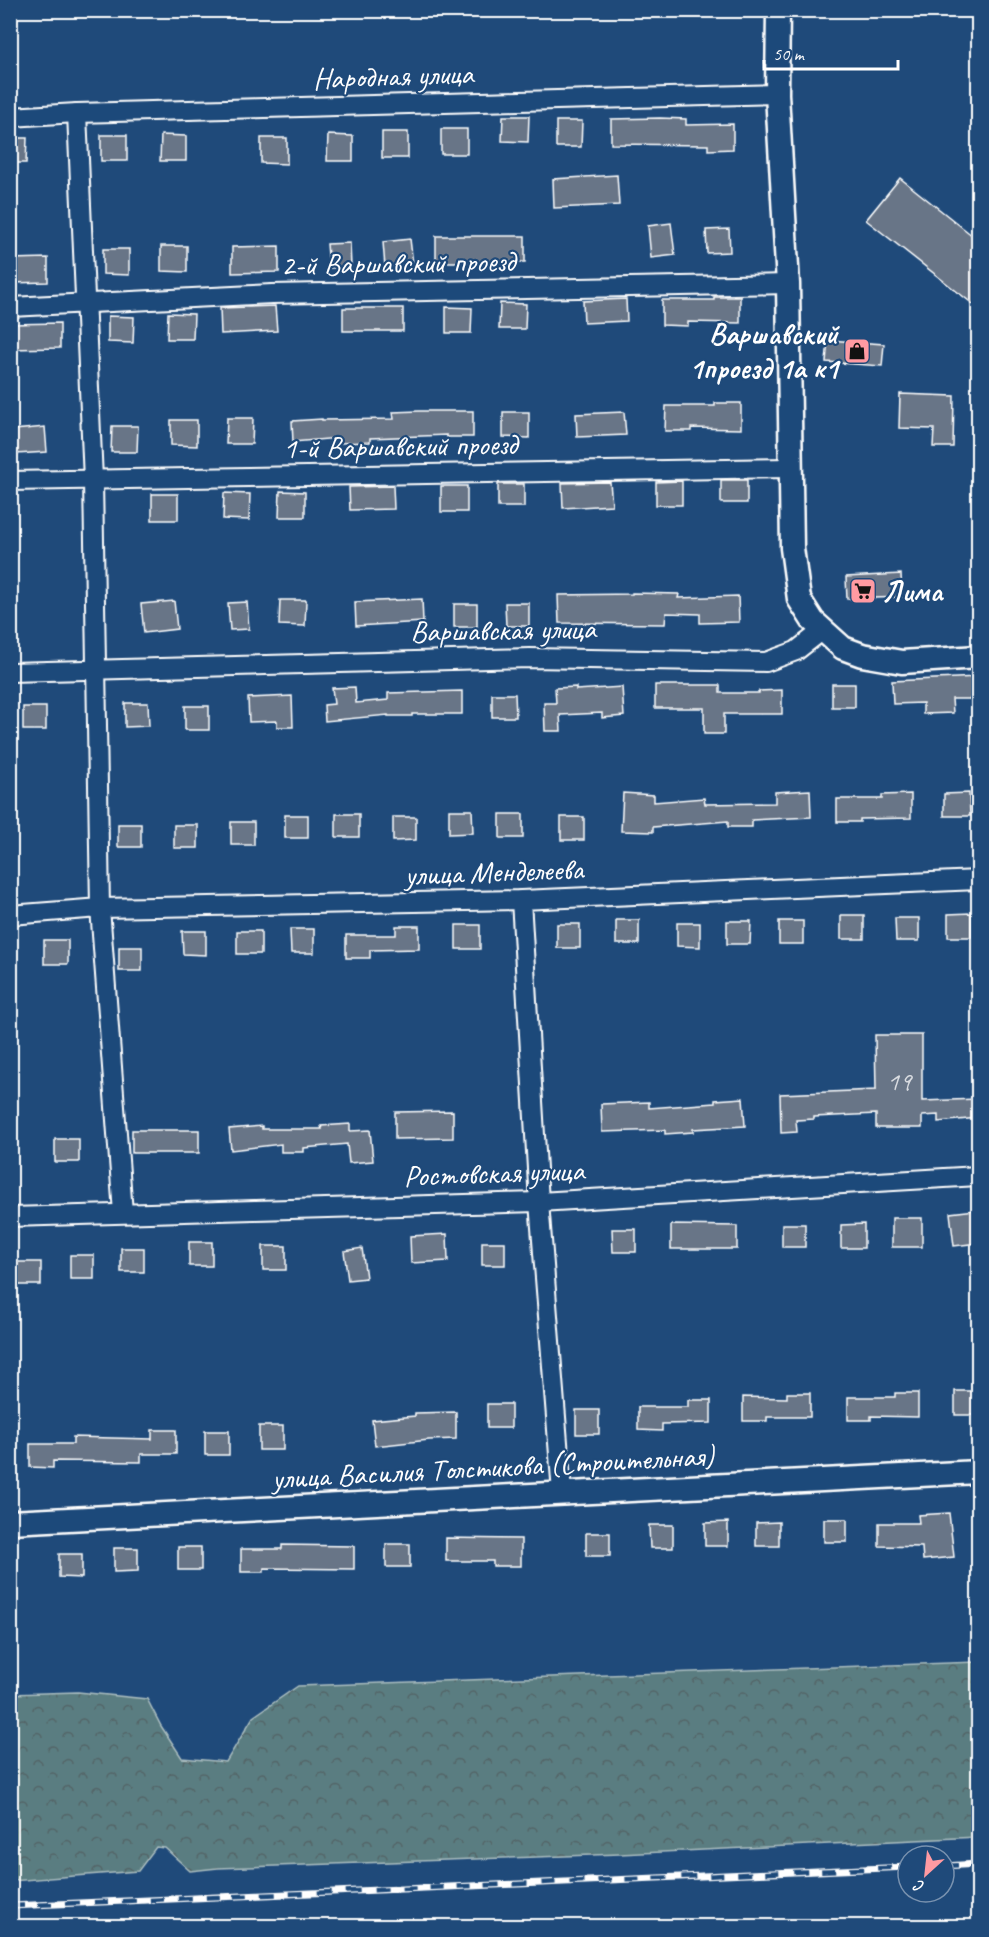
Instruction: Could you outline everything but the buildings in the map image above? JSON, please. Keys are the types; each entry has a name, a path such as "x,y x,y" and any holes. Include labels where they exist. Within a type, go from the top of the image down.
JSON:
{"main road":[{"path":"778,10 777,94 788,284 792,548 799,599 813,621 843,648 880,659 902,662 978,657"},
{"name":"улица Василия Толстикова (Строительная)","path":"10,1522 978,1472"}],"street":[{"name":"Народная улица","path":"10,117 77,113 777,94"},
{"path":"77,113 93,480 100,908 123,1213"},
{"name":"2-й Варшавский проезд","path":"10,307 272,294 788,284"},
{"name":"1-й Варшавский проезд","path":"10,481 791,468"},
{"name":"Варшавская улица","path":"10,672 530,658 766,662 796,651 823,630"},
{"name":"улица Менделеева","path":"10,915 100,908 521,900 978,880"},
{"path":"521,900 539,1202 562,1493"},
{"name":"Ростовская улица","path":"10,1217 539,1202 978,1176"}],"green space":[{"path":"978,1662 978,1837 190,1871 165,1848 156,1847 138,1871 11,1881 11,1694 78,1692 147,1699 182,1758 226,1762 253,1717 298,1686"}],"railway":[{"path":"956,1865 978,1864"},
{"path":"10,1906 896,1868"}],"place":[{"name":"Варшавский 1проезд 1а к1","path":"857,351"},
{"name":"Лима","path":"863,591"}]}
